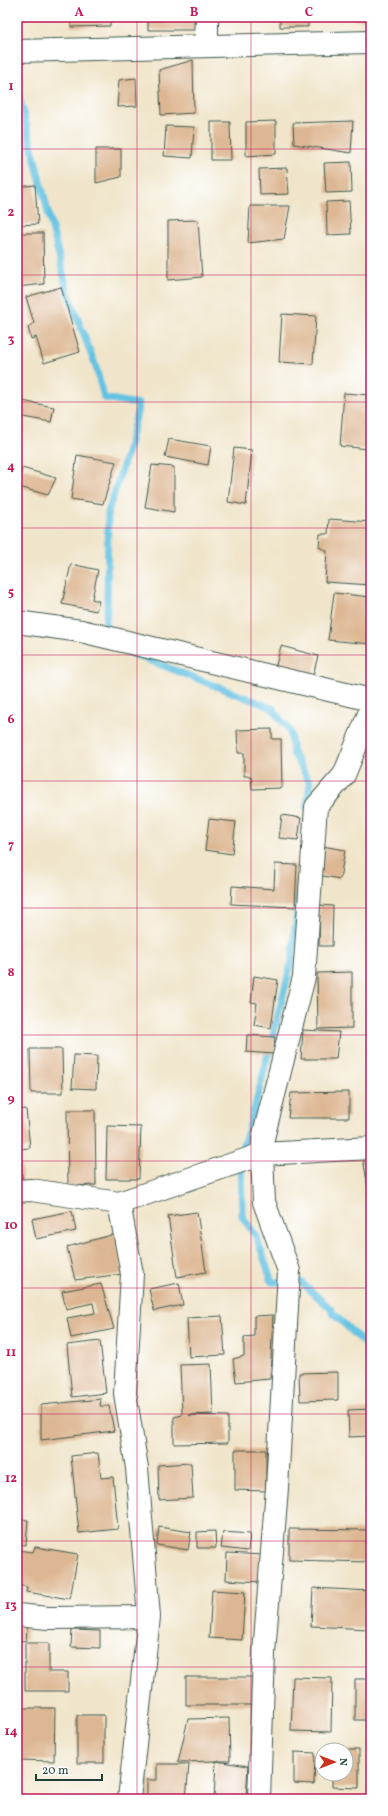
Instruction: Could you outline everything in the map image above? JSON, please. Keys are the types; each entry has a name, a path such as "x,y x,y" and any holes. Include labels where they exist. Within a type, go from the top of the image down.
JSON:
{"street":[{"path":"207,17 207,46"},
{"path":"17,51 371,42"},
{"path":"17,622 81,631 371,700"},
{"path":"258,1799 264,1653 277,1488 289,1271 264,1202 262,1154 263,1138 304,977 316,807 344,775 371,710"},
{"path":"17,1191 32,1190 119,1202 262,1154 371,1148"},
{"path":"119,1202 132,1274 125,1393 137,1468 149,1617 129,1799"},
{"path":"17,1615 48,1618 149,1617"}],"building":[{"path":"71,17 110,17 110,26 71,27"},
{"path":"139,17 194,17 194,30 148,30 148,19 139,19"},
{"path":"280,17 308,17 308,27 280,27"},
{"path":"353,17 371,17 371,20 353,20"},
{"path":"193,60 194,113 161,115 159,70"},
{"path":"136,78 137,106 117,107 119,80"},
{"path":"276,121 276,154 246,156 246,122"},
{"path":"353,121 351,153 294,144 293,123"},
{"path":"211,122 230,122 231,160 211,160"},
{"path":"166,126 194,127 192,158 164,156"},
{"path":"96,149 121,149 121,177 96,183"},
{"path":"351,162 352,192 326,193 324,163"},
{"path":"287,168 289,194 260,195 259,169"},
{"path":"35,185 38,224 17,225 17,187"},
{"path":"349,201 351,234 327,235 326,202"},
{"path":"250,206 290,206 284,239 248,243"},
{"path":"198,220 202,277 168,280 168,221"},
{"path":"17,233 43,233 44,284 17,287"},
{"path":"61,287 80,352 44,363 36,337 31,339 28,327 34,323 26,297"},
{"path":"282,314 316,316 313,364 279,362"},
{"path":"344,393 371,395 368,449 340,446"},
{"path":"17,400 54,407 51,422 17,416"},
{"path":"169,439 211,446 208,465 165,457"},
{"path":"234,448 252,450 246,505 228,502"},
{"path":"77,455 116,462 103,504 71,499"},
{"path":"152,465 174,467 174,512 145,507"},
{"path":"22,468 56,478 48,495 19,487"},
{"path":"329,519 371,522 371,585 325,582 327,551 319,547 320,534 328,534"},
{"path":"71,564 98,570 92,599 99,601 96,611 62,604"},
{"path":"334,593 371,597 371,644 328,640"},
{"path":"281,646 318,656 311,683 274,673"},
{"path":"272,729 272,739 281,739 282,788 252,789 251,776 244,776 244,753 238,753 237,730"},
{"path":"282,815 301,818 298,840 279,838"},
{"path":"209,819 236,822 232,854 205,850"},
{"path":"322,846 345,850 340,879 317,875"},
{"path":"275,864 297,865 295,907 231,904 232,886 274,889"},
{"path":"320,905 333,906 332,946 319,946"},
{"path":"371,919 371,933 368,932"},
{"path":"352,972 352,1028 318,1029 317,973"},
{"path":"254,976 278,980 271,1028 254,1025 257,1003 251,1002"},
{"path":"303,1030 339,1032 336,1059 301,1059"},
{"path":"247,1035 275,1037 274,1054 246,1052"},
{"path":"30,1049 62,1049 63,1093 31,1093"},
{"path":"74,1055 97,1056 96,1089 72,1088"},
{"path":"349,1092 349,1118 288,1118 291,1093"},
{"path":"26,1109 30,1148 17,1149 17,1110"},
{"path":"67,1110 95,1110 96,1185 68,1186"},
{"path":"107,1126 141,1127 139,1179 106,1179"},
{"path":"371,1157 371,1194 369,1194 363,1158"},
{"path":"21,1163 23,1185 17,1186 17,1164"},
{"path":"72,1211 76,1231 36,1239 32,1219"},
{"path":"197,1212 206,1272 177,1277 168,1216"},
{"path":"115,1234 123,1274 75,1280 67,1247"},
{"path":"179,1283 183,1305 154,1311 149,1289"},
{"path":"101,1284 114,1329 71,1338 67,1318 95,1313 93,1303 66,1309 62,1291"},
{"path":"273,1315 270,1379 236,1382 233,1359 244,1356 244,1337 254,1336 254,1316"},
{"path":"222,1316 225,1355 189,1357 187,1318"},
{"path":"100,1341 106,1393 72,1397 67,1345"},
{"path":"211,1364 213,1414 189,1415 228,1416 228,1443 174,1444 174,1417 182,1415 180,1365"},
{"path":"338,1372 338,1400 300,1401 299,1373"},
{"path":"101,1399 100,1406 109,1406 114,1431 41,1440 41,1405"},
{"path":"371,1409 371,1436 349,1437 348,1410"},
{"path":"235,1450 266,1450 266,1491 235,1490"},
{"path":"98,1453 101,1478 113,1477 118,1529 79,1533 71,1456"},
{"path":"191,1463 193,1498 159,1500 158,1465"},
{"path":"17,1519 28,1520 26,1545 17,1544"},
{"path":"159,1527 191,1532 188,1550 157,1545"},
{"path":"289,1529 370,1530 370,1562 289,1560"},
{"path":"215,1531 216,1548 197,1548 197,1532"},
{"path":"223,1532 250,1534 248,1551 221,1548"},
{"path":"35,1547 78,1554 70,1599 26,1592 27,1587 17,1585 17,1550 33,1552"},
{"path":"227,1553 263,1555 262,1582 226,1580"},
{"path":"313,1588 371,1591 368,1629 311,1626"},
{"path":"212,1590 245,1592 242,1640 209,1638"},
{"path":"17,1621 28,1621 26,1641 17,1640"},
{"path":"72,1630 100,1631 100,1648 71,1647"},
{"path":"25,1643 49,1643 49,1672 68,1672 68,1691 25,1691"},
{"path":"186,1677 255,1677 255,1705 186,1705"},
{"path":"293,1677 332,1678 331,1732 291,1731"},
{"path":"355,1679 371,1679 371,1720 355,1720"},
{"path":"17,1708 55,1708 54,1761 17,1760"},
{"path":"77,1715 104,1715 104,1763 77,1763"},
{"path":"229,1718 230,1761 178,1762 188,1719"},
{"path":"354,1750 359,1750 359,1788 332,1787 332,1782 354,1782"},
{"path":"294,1752 314,1753 314,1784 294,1783"},
{"path":"216,1761 248,1766 246,1799 214,1799"},
{"path":"157,1764 189,1764 186,1799 147,1799 147,1780 157,1780"},
{"path":"371,1770 371,1789 368,1788"},
{"path":"320,1797 360,1797 360,1799 320,1799"}],"waterway":[{"path":"18,17 19,95 68,293 96,367 104,398 139,404 128,450 108,512 107,610 104,633"},
{"path":"128,652 272,708 290,731 293,753 310,783 307,809"},
{"path":"300,881 292,960 252,1118 241,1151 242,1216 257,1238 272,1282 301,1282 332,1310 332,1312 371,1350"}]}
